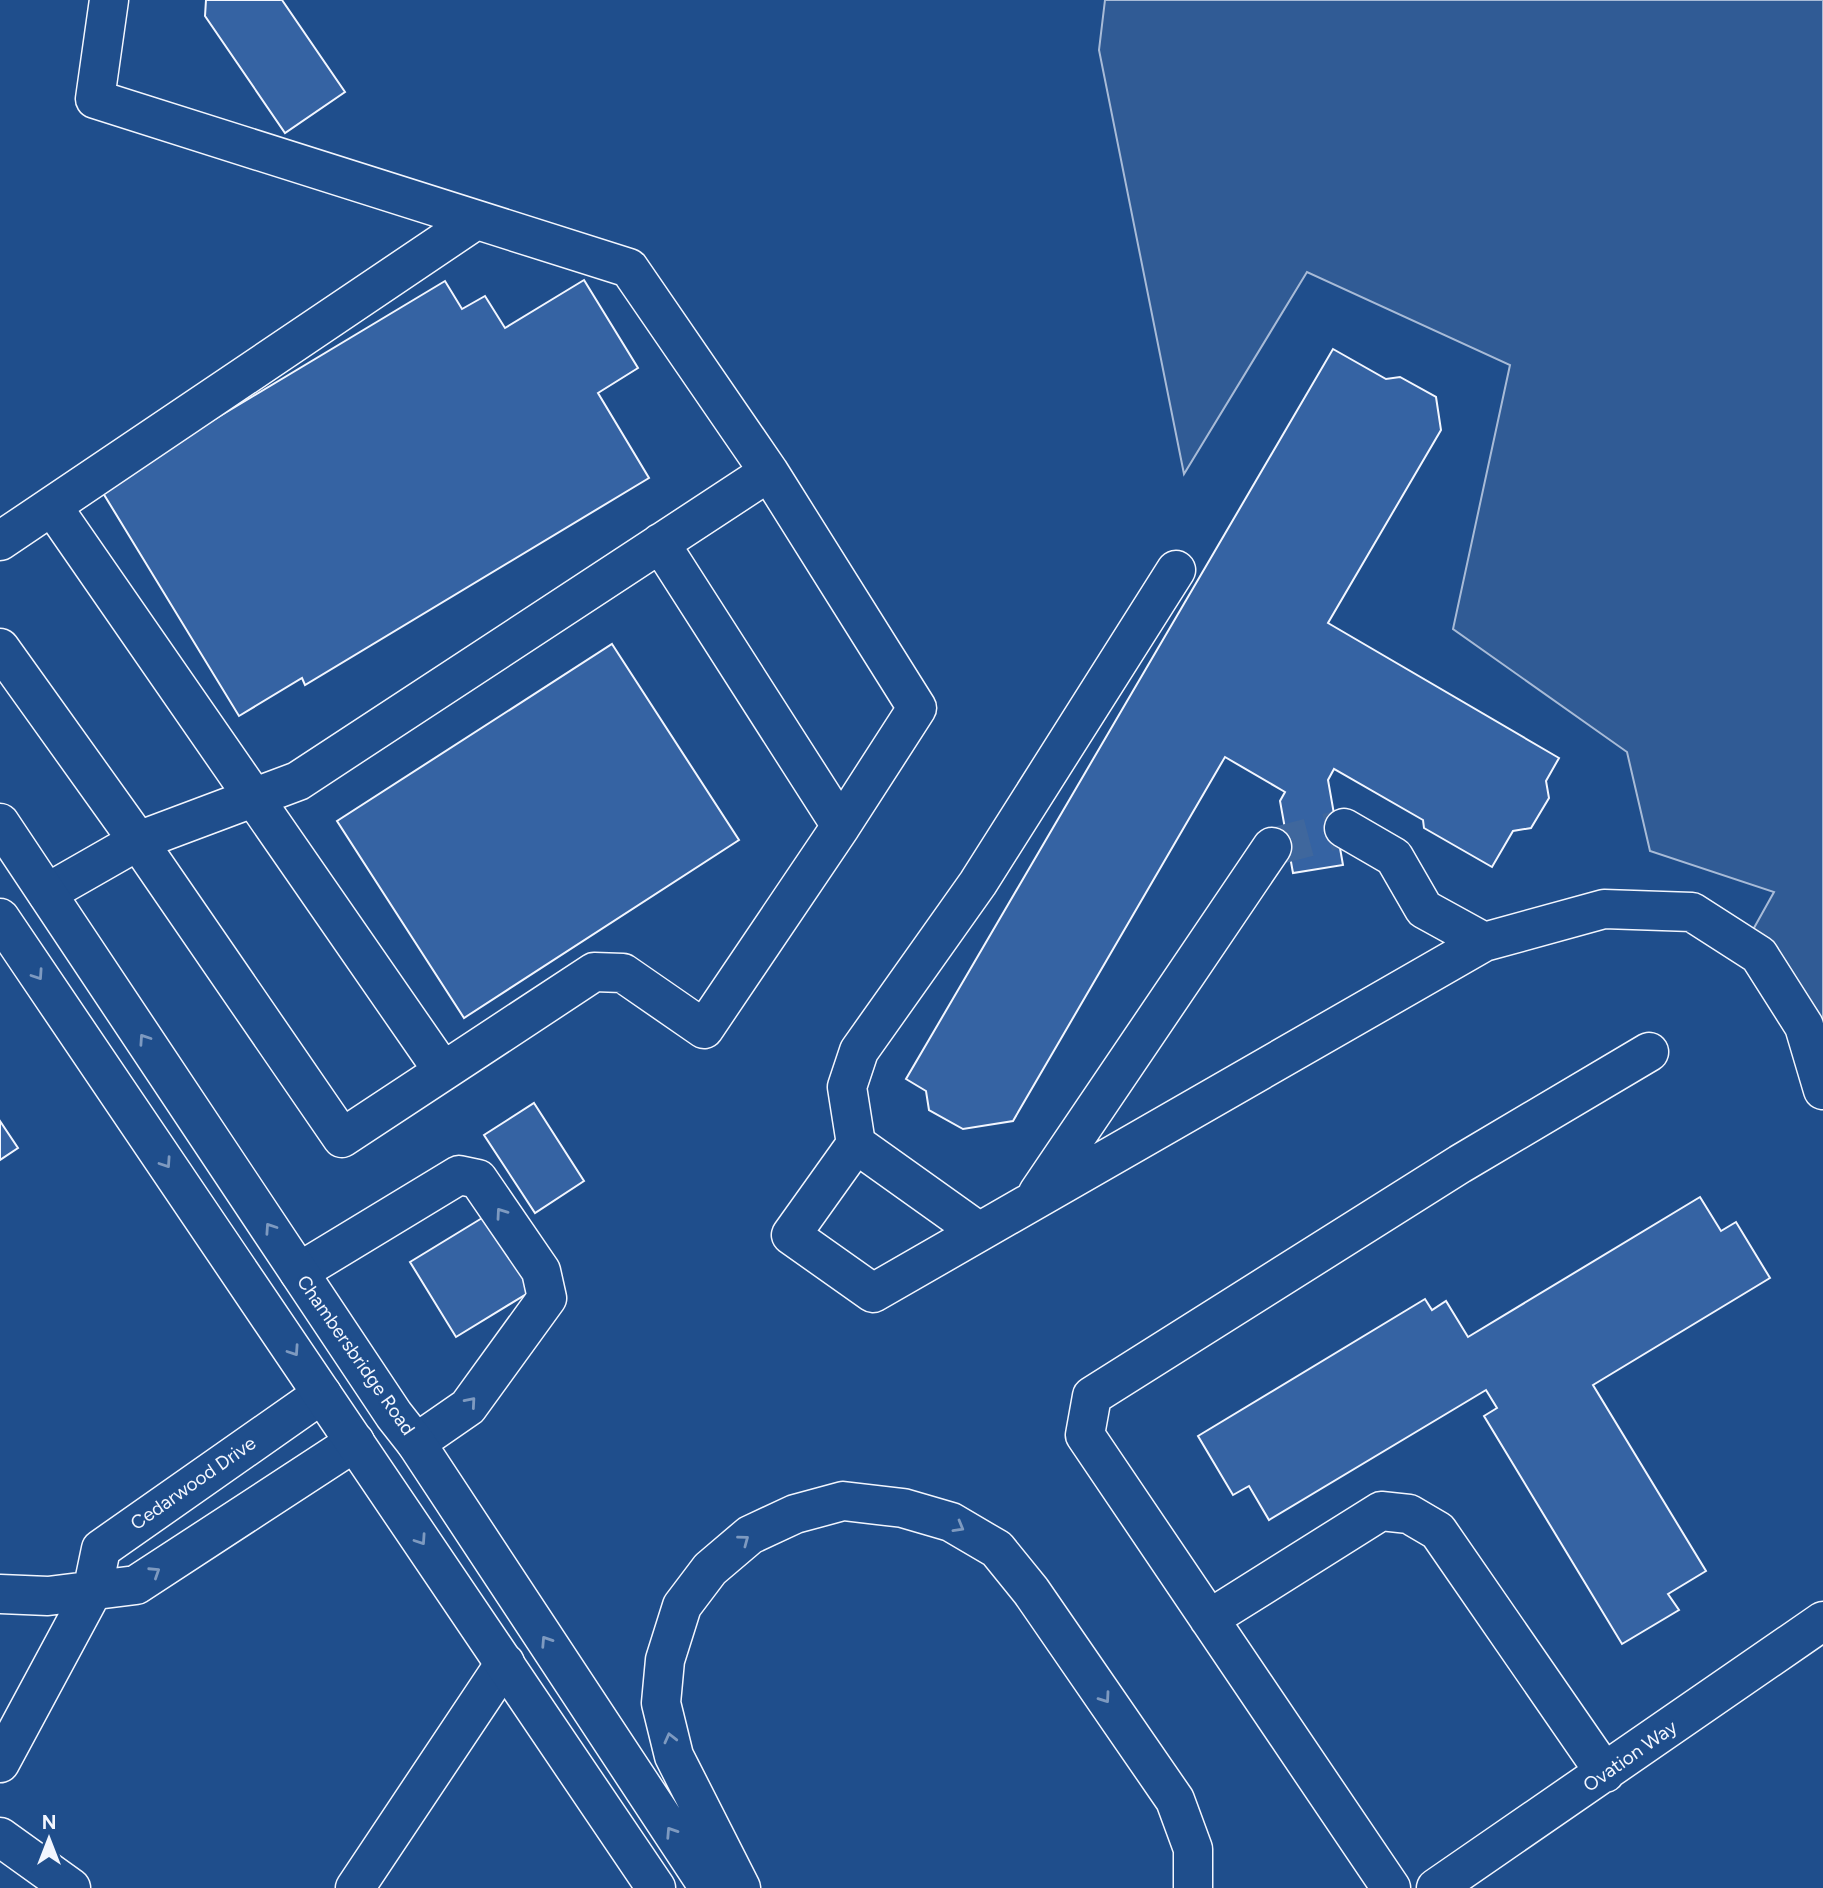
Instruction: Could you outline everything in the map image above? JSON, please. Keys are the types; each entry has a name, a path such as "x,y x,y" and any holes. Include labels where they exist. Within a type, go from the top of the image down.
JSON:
{"main road":[{"path":"0,648 138,841 342,1138 594,972 623,973 704,1029 917,708 769,472 629,268 95,99 109,0"},
{"path":"0,541 476,220"},
{"path":"47,893 138,841 298,781 769,472"},
{"path":"52,506 443,1072"},
{"path":"660,543 841,826"},
{"path":"1176,570 978,883 859,1051 847,1087 856,1144 791,1235 873,1293 1484,942 1604,909 1692,912 1759,955 1804,1026 1823,1090"},
{"name":"Chambersbridge Road","path":"0,823 394,1415 416,1443 709,1888"},
{"path":"1344,828 1394,857 1424,909 1484,942"},
{"path":"1033,1200 1272,847"},
{"path":"0,918 656,1888"},
{"path":"1391,1888 1085,1435 1092,1396 1460,1164 1650,1052"},
{"path":"856,1144 978,1231"},
{"path":"299,1272 459,1175 478,1179 541,1271 547,1298 468,1407 416,1443"},
{"name":"Cedarwood Drive","path":"0,1763 92,1592 101,1549 322,1394"},
{"path":"0,1594 48,1596 136,1585 355,1442"},
{"path":"741,1888 674,1756 661,1703 665,1660 682,1606 710,1569 750,1535 795,1514 843,1501 903,1508 951,1522 997,1549 1031,1591 1175,1800 1193,1849 1193,1888"},
{"path":"1209,1619 1381,1511 1409,1514 1438,1531 1605,1773"},
{"name":"Ovation Way","path":"1436,1888 1823,1621"},
{"path":"355,1888 505,1663"},
{"path":"0,1837 71,1888"}],"shaded area":[{"path":"1105,0 1823,0 1823,1075 1740,953 1774,892 1650,851 1627,752 1453,629 1510,365 1307,272 1184,474 1099,50"}],"building":[{"path":"206,0 282,0 345,92 285,133 205,16"},
{"path":"584,280 638,368 598,393 649,478 305,685 302,678 239,716 100,488 445,281 462,309 485,296 505,328"},
{"path":"1333,349 1386,379 1400,377 1436,397 1441,430 1328,623 1559,758 1546,781 1549,798 1531,828 1513,831 1492,867 1424,828 1423,820 1334,769 1328,780 1343,865 1293,873 1280,801 1285,792 1225,757 1013,1121 963,1129 929,1110 926,1091 906,1079"},
{"path":"612,644 739,840 464,1018 337,821"},
{"path":"534,1103 584,1181 535,1213 484,1135"},
{"path":"0,1121 18,1148 0,1160"},
{"path":"1700,1197 1721,1231 1736,1222 1770,1278 1593,1385 1706,1571 1668,1594 1679,1610 1622,1644 1484,1416 1497,1408 1486,1390 1269,1520 1249,1486 1233,1495 1198,1436 1425,1299 1432,1310 1446,1301 1468,1337"},
{"path":"487,1215 533,1290 456,1337 410,1262"}],"tunnel":[{"path":"1272,847 1344,828"}]}
